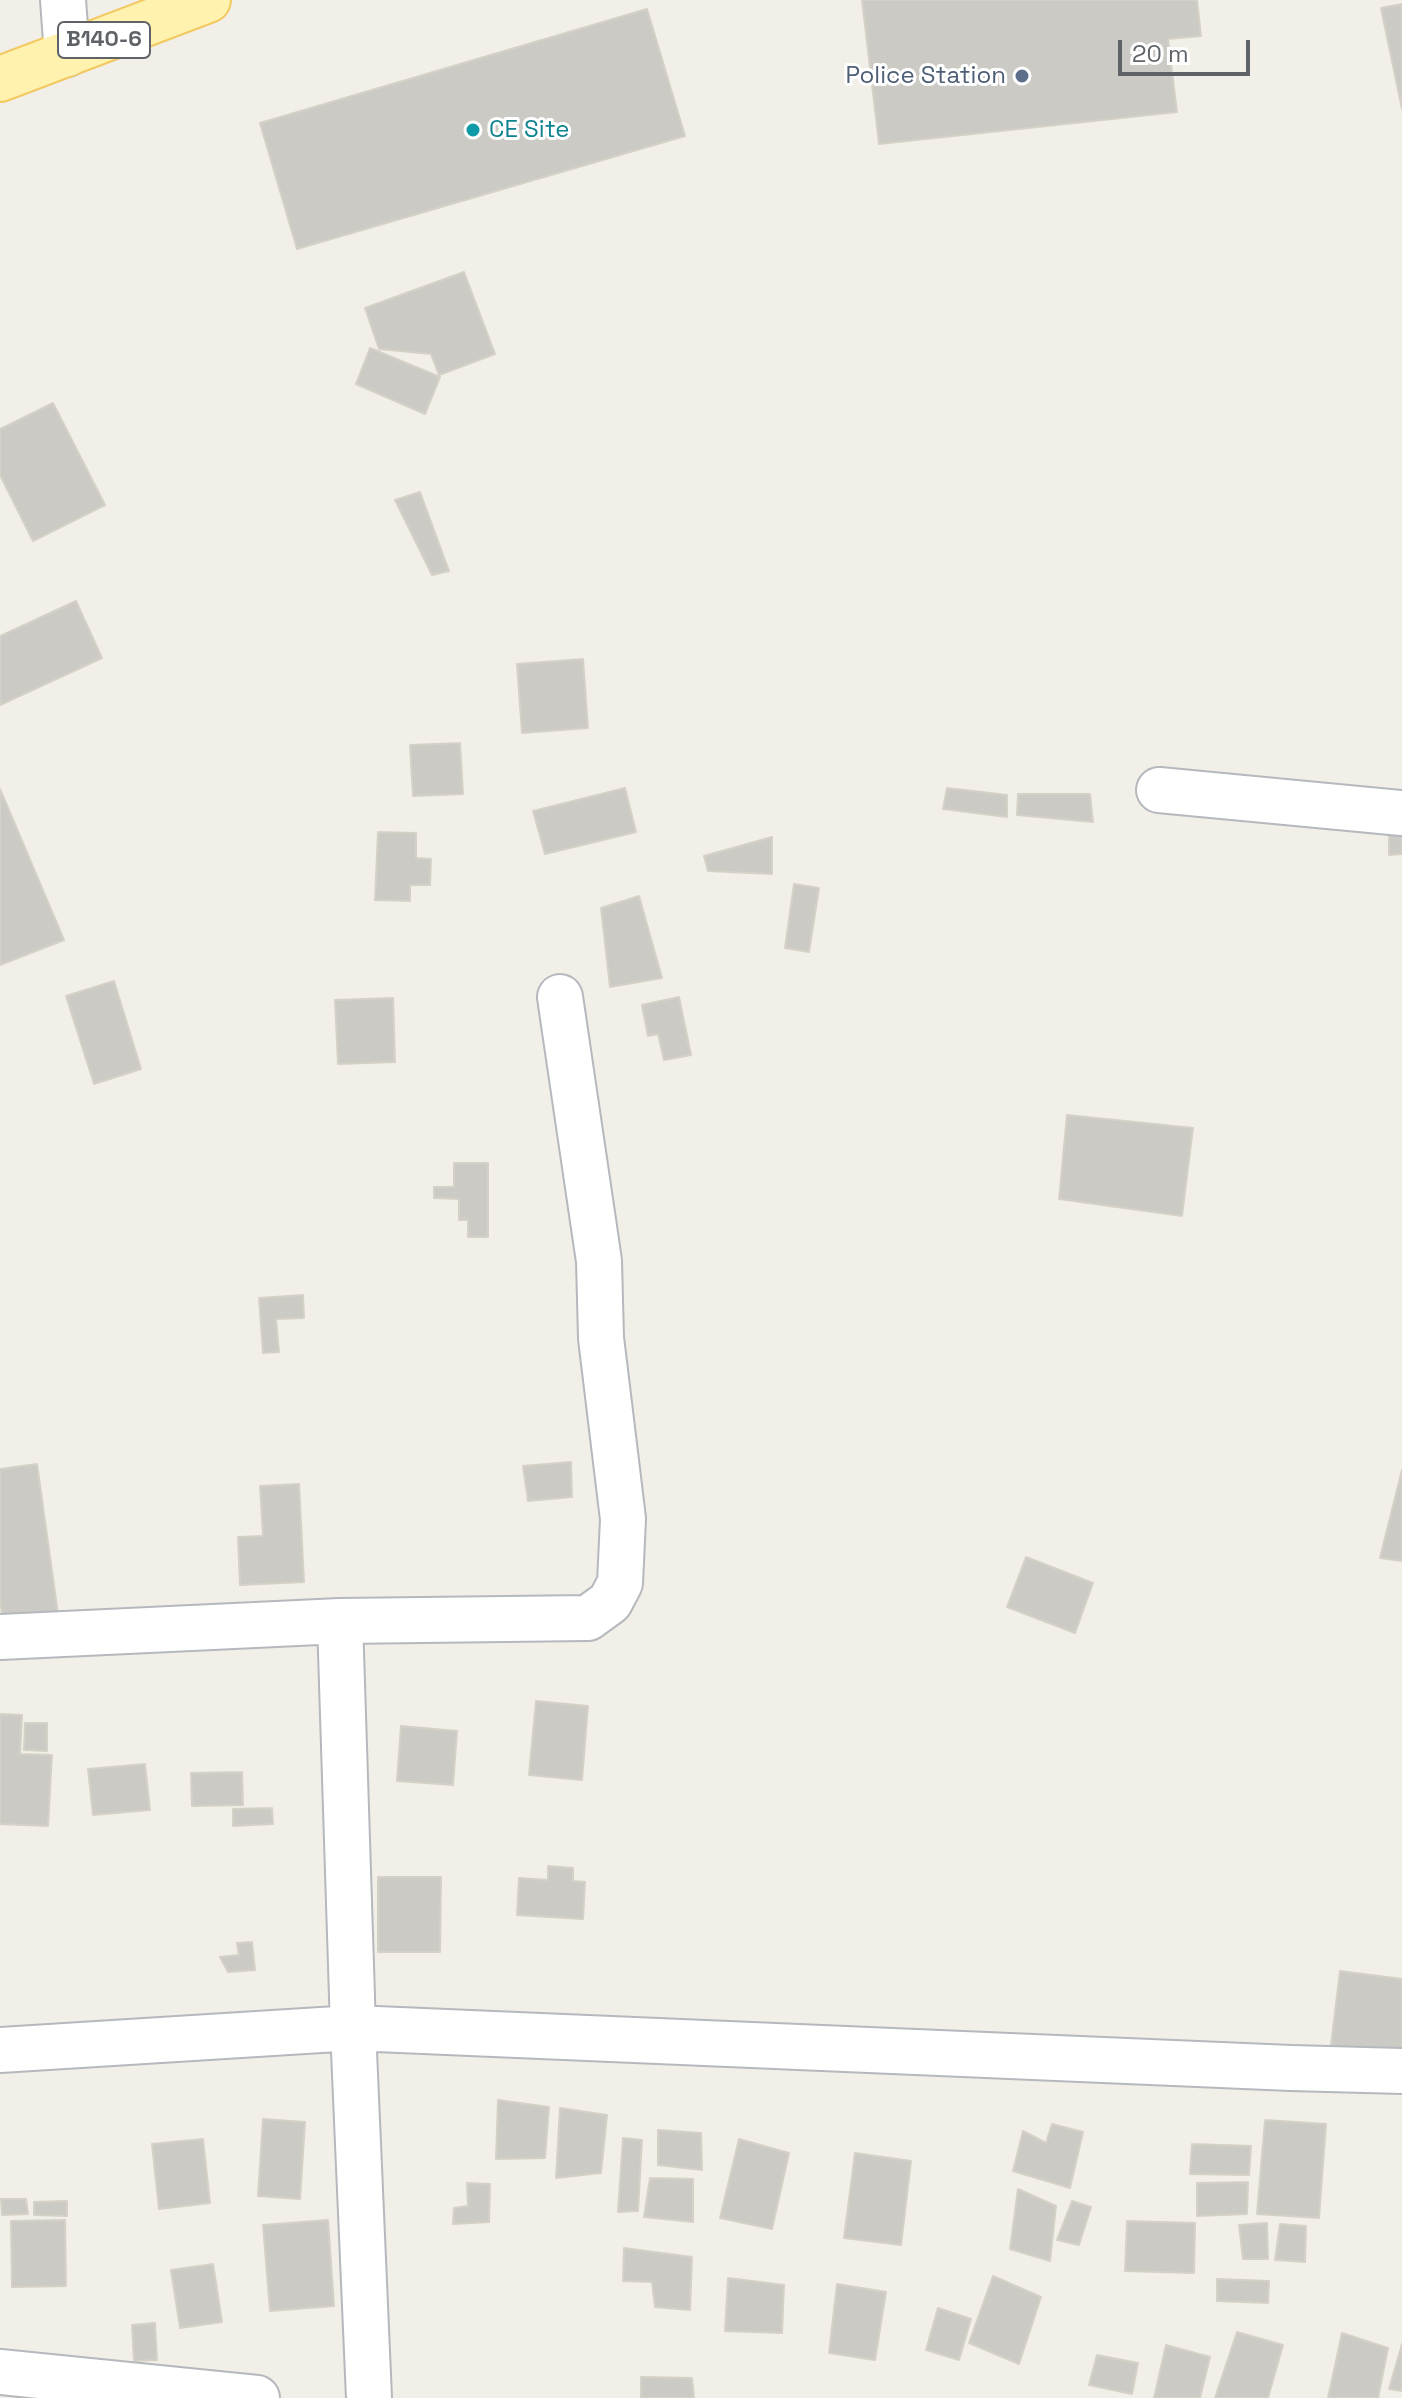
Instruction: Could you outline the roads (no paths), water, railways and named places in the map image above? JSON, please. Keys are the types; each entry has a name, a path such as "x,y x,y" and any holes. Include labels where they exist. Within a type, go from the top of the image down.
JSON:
{"main road":[{"name":"B140-6","path":"0,79 208,0"}],"street":[{"path":"63,0 67,54"},
{"path":"1159,790 1402,813"},
{"path":"0,1637 340,1621 588,1618 610,1602 620,1583 623,1519 601,1338 599,1261 560,997"},
{"path":"340,1621 369,2398"},
{"path":"0,2050 353,2028 1402,2071"},
{"path":"0,2372 257,2398"}],"place":[{"name":"Police Station","path":"1022,76"},
{"name":"CE Site","path":"473,130"}]}
